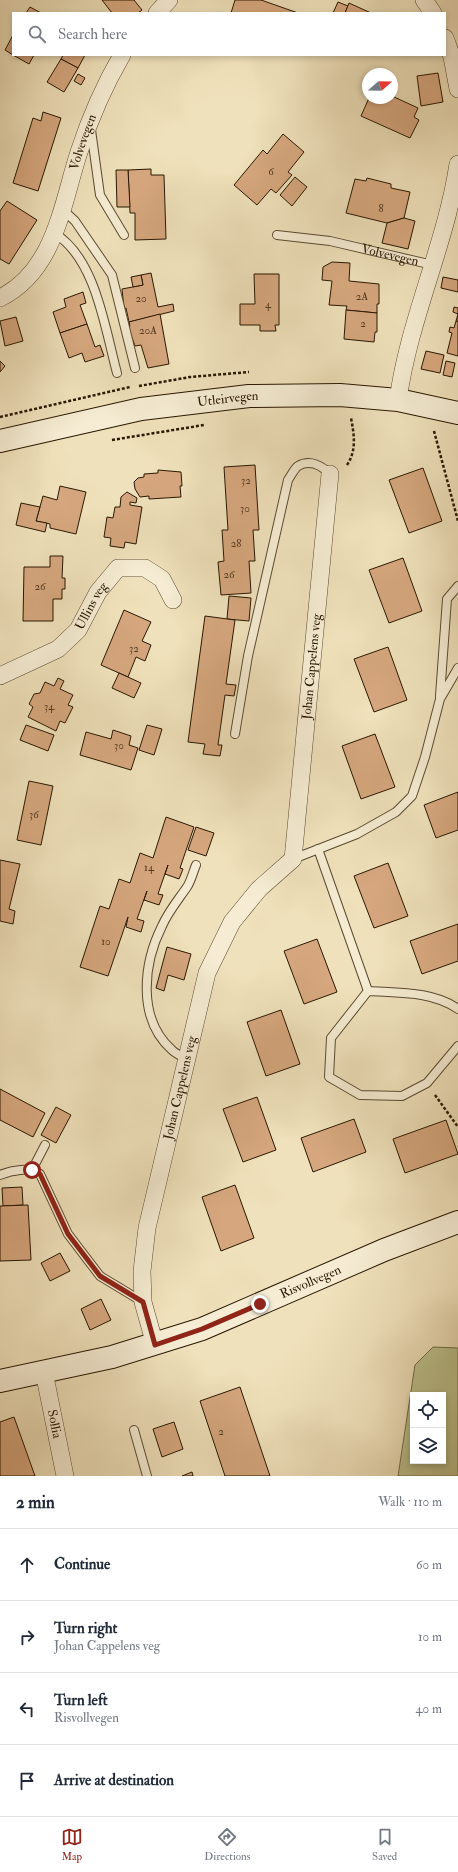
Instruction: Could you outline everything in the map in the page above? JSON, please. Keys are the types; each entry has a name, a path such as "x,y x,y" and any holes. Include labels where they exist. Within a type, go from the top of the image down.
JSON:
{"street":[{"path":"158,12 169,0"},
{"path":"424,0 432,12"},
{"path":"446,41 452,57 458,89"},
{"name":"Volvevegen","path":"0,298 15,289 31,273 49,247 63,210 79,153 90,123 100,97 121,56"},
{"name":"Volvevegen","path":"398,400 409,346 452,197 458,164"},
{"name":"Utleirvegen","path":"0,440 141,409 242,396 284,394 340,395 398,400 458,413"},
{"name":"Johan Cappelens veg","path":"155,1345 143,1302 142,1271 147,1228 188,1060 207,973 232,922 259,888 293,859 330,474"},
{"name":"Ullins veg","path":"0,676 58,649 78,630 98,592 118,568 144,568 162,579 173,600"},
{"name":"Risvollvegen","path":"0,1381 112,1357 155,1345 202,1329 384,1250 458,1222"},
{"name":"Sollia","path":"44,1372 65,1476"}],"lane":[{"path":"90,123 100,195 124,235"},
{"path":"63,210 75,221 112,275 135,368"},
{"path":"54,233 74,248 92,282 117,373"},
{"name":"Volvevegen","path":"277,234 330,241 433,265"},
{"path":"235,734 252,634 288,480 298,466 311,463 321,465 330,474"},
{"name":"Johan Cappelens veg","path":"293,859 357,834 396,812 412,796 425,757 440,699 447,599 458,586"},
{"name":"Johan Cappelens veg","path":"440,699 458,668"},
{"path":"318,849 368,991"},
{"path":"188,1060 172,1051 156,1031 149,1010 146,986 148,966 161,926 187,886 196,865"},
{"path":"368,991 416,994 446,1001 458,1009"},
{"path":"368,991 331,1038 329,1077 360,1095 402,1096 427,1083 458,1046"},
{"path":"32,1170 45,1145"},
{"path":"0,1175 32,1170 40,1174 68,1234 100,1276 143,1302"},
{"path":"134,1430 147,1476"}],"path":[{"path":"344,417 358,419"},
{"path":"330,474 342,471 352,458 355,441 351,418"},
{"path":"104,441 211,424"},
{"path":"428,430 440,432"},
{"path":"434,431 458,522"},
{"path":"427,1083 458,1127"}],"green space":[{"path":"433,1347 458,1348 458,1476 398,1476 410,1398 410,1464 446,1464 446,1392 411,1392 415,1365"}],"building":[{"path":"102,0 134,0 142,10 139,12 111,12"},
{"path":"235,0 261,0 295,12 231,12"},
{"path":"338,2 348,6 345,12 333,12"},
{"path":"349,3 369,12 345,12"},
{"path":"30,7 39,12 27,12"},
{"path":"12,37 12,54 5,50"},
{"path":"15,56 33,56 29,64"},
{"path":"62,56 84,56 78,68 61,59"},
{"path":"61,59 78,68 64,92 47,82"},
{"path":"438,73 443,102 421,106 417,76"},
{"path":"78,74 85,78 81,85 74,81"},
{"path":"398,99 418,108 414,117 419,120 410,138 361,116 366,104 398,104"},
{"path":"43,112 61,118 38,191 13,183 33,118 41,121"},
{"path":"283,134 304,152 288,172 292,175 276,193 271,189 257,205 234,185 263,150 267,154"},
{"path":"151,169 151,175 164,175 166,239 135,240 135,213 130,213 128,170"},
{"path":"116,170 128,170 130,207 117,207"},
{"path":"295,177 307,187 292,206 280,195"},
{"path":"367,178 391,184 391,188 410,192 404,218 387,223 346,213 355,179 366,181"},
{"path":"7,201 37,220 9,264 0,259 0,211"},
{"path":"404,218 415,221 408,249 382,243 387,223"},
{"path":"332,262 350,263 349,281 379,284 379,304 377,304 377,313 346,310 347,306 329,305 332,281 322,280 323,267"},
{"path":"151,273 158,307 173,304 174,311 129,322 126,308 124,309 122,289 143,285 141,275"},
{"path":"254,274 279,274 279,325 275,325 276,331 260,331 260,325 240,325 240,304 255,304"},
{"path":"141,275 143,285 133,287 131,277"},
{"path":"443,277 458,280 458,292 441,288"},
{"path":"83,292 86,303 80,305 87,324 60,333 53,312 66,307 64,299"},
{"path":"454,307 458,308 458,314 453,312"},
{"path":"346,310 377,313 377,332 375,332 374,342 344,339"},
{"path":"160,314 169,364 148,368 141,345 135,346 128,327 130,326 129,322"},
{"path":"16,317 23,341 5,346 0,321"},
{"path":"456,321 458,322 458,356 447,353 452,333 449,332 450,327 454,328"},
{"path":"87,324 95,347 100,345 104,356 85,362 82,353 69,358 60,333"},
{"path":"426,351 444,355 440,373 421,369"},
{"path":"0,361 5,366 0,372"},
{"path":"446,361 455,363 452,377 443,375"},
{"path":"255,465 259,530 253,530 255,561 249,561 251,593 221,595 218,562 224,561 222,530 228,530 224,467"},
{"path":"423,468 442,521 409,533 389,480"},
{"path":"158,470 181,472 181,497 149,499 149,496 140,497 135,489 134,482 138,478 144,477 144,474 158,473"},
{"path":"60,486 86,492 76,534 50,528 50,524 36,521 43,496 57,500"},
{"path":"127,492 137,498 136,503 130,502 130,505 142,507 136,544 125,542 124,548 110,546 111,538 104,537 107,517 113,518 115,507 120,507 121,497"},
{"path":"21,503 40,507 36,521 47,523 45,532 16,525"},
{"path":"50,556 63,556 62,578 65,578 65,589 62,589 62,599 53,599 53,621 23,621 24,567 50,567"},
{"path":"403,558 422,611 389,623 369,570"},
{"path":"229,596 251,598 249,621 227,619"},
{"path":"124,610 151,622 142,641 151,645 145,661 136,657 128,677 101,665"},
{"path":"205,616 235,620 226,684 236,685 234,696 225,695 218,745 222,745 220,756 203,754 205,744 188,742"},
{"path":"388,647 407,700 374,712 354,659"},
{"path":"119,673 141,683 134,698 112,688"},
{"path":"58,678 64,681 60,689 73,695 68,705 73,707 65,723 60,721 56,731 28,717 33,707 29,704 34,694 40,693 45,682 54,686"},
{"path":"26,725 54,735 48,751 20,740"},
{"path":"147,725 162,729 154,755 139,750"},
{"path":"113,730 131,736 129,745 138,748 131,770 80,755 86,732 111,739"},
{"path":"375,734 395,787 361,799 342,746"},
{"path":"29,781 53,786 41,845 17,840"},
{"path":"458,792 458,830 436,838 424,805"},
{"path":"166,817 194,827 180,868 183,869 179,879 165,874 168,865 158,894 163,895 159,905 144,900 147,891 137,919 144,921 141,932 126,927 128,917 108,976 80,967 100,906 109,909 119,879 130,883 140,853 153,858"},
{"path":"196,827 214,833 206,856 188,850"},
{"path":"0,860 20,864 9,909 15,911 13,924 0,921"},
{"path":"388,863 408,916 374,928 354,876"},
{"path":"458,924 458,961 422,974 410,941"},
{"path":"317,939 337,992 304,1004 284,951"},
{"path":"167,947 191,954 184,980 168,975 164,991 156,988"},
{"path":"281,1010 300,1064 266,1076 247,1022"},
{"path":"0,1089 45,1113 33,1137 0,1120"},
{"path":"257,1097 276,1150 243,1162 223,1109"},
{"path":"56,1107 71,1115 56,1143 41,1135"},
{"path":"354,1119 366,1152 313,1172 301,1138"},
{"path":"446,1120 458,1154 405,1173 393,1139"},
{"path":"235,1185 254,1238 221,1251 202,1197"},
{"path":"22,1187 23,1205 3,1206 2,1188"},
{"path":"28,1205 31,1260 0,1261 0,1206"},
{"path":"60,1253 70,1271 50,1281 41,1263"},
{"path":"101,1299 111,1320 90,1330 81,1309"},
{"path":"240,1387 270,1476 225,1476 200,1401"},
{"path":"14,1417 35,1476 0,1476 0,1422"},
{"path":"174,1422 183,1449 162,1457 153,1429"},
{"path":"192,1472 193,1476 182,1476"}],"route":[{"path":"32,1170 40,1174 68,1234 100,1276 143,1302 155,1345 202,1329 260,1304"}]}
